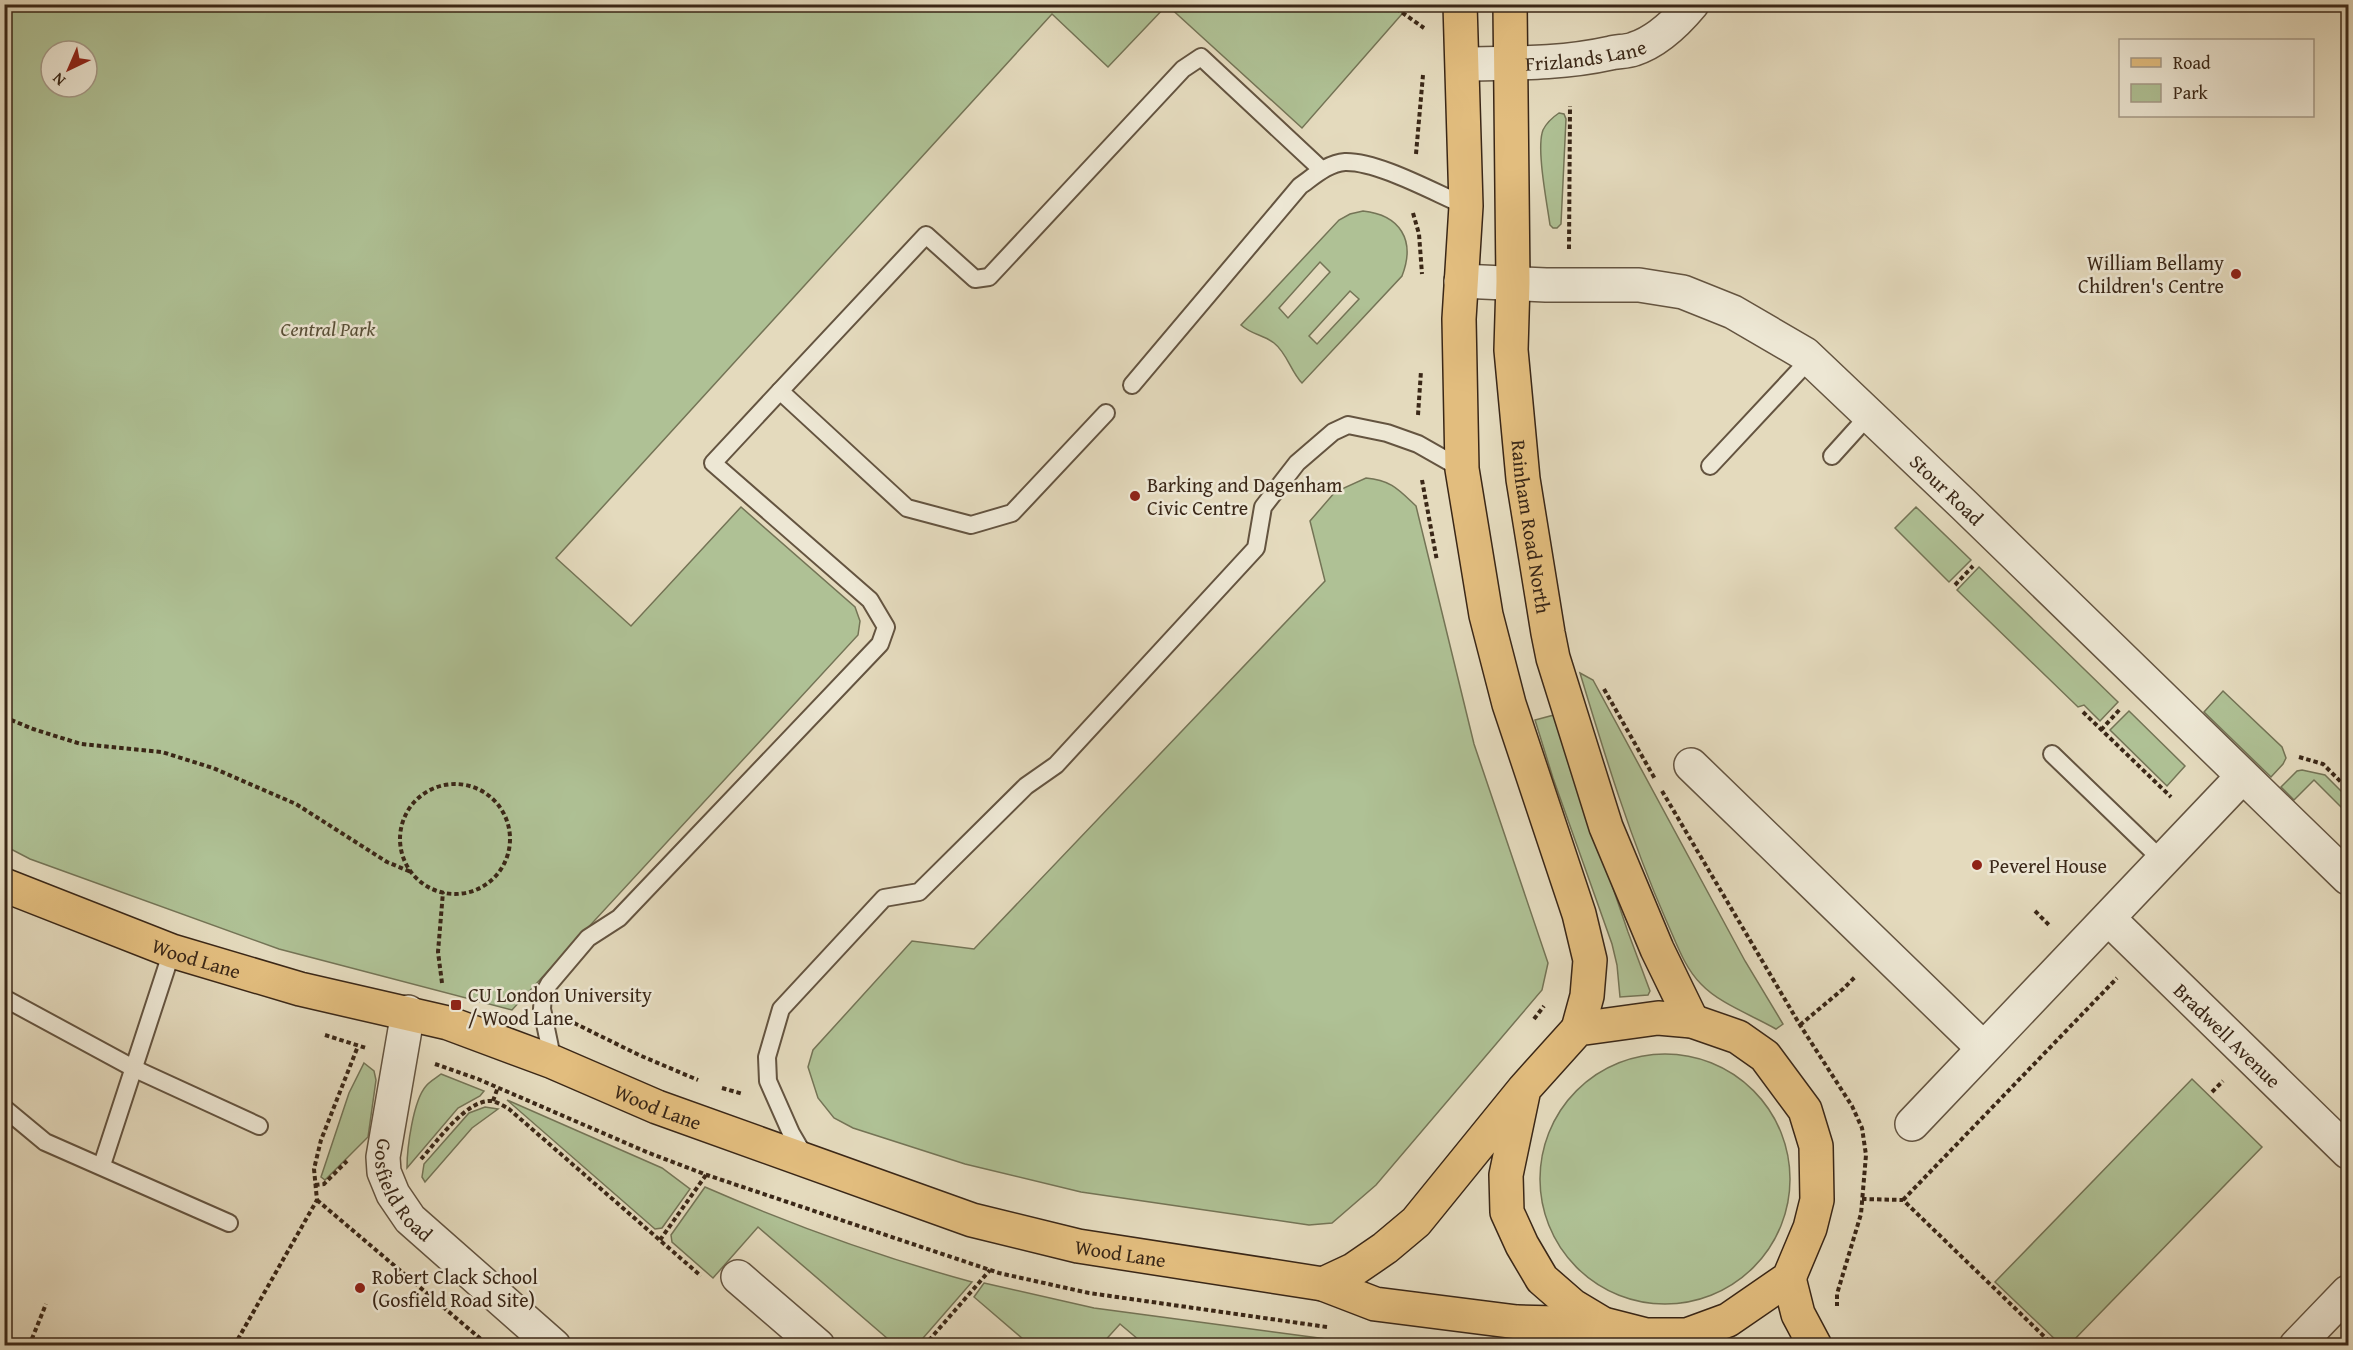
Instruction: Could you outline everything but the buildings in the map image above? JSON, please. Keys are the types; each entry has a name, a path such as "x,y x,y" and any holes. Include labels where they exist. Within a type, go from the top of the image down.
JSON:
{"main road":[{"path":"1323,1284 1353,1270 1385,1248 1416,1222 1524,1089 1578,1029 1587,996 1590,960 1580,914 1509,704 1486,615 1462,469 1461,281 1466,206 1460,4"},
{"name":"Rainham Road North","path":"1510,4 1513,282 1511,350 1523,478 1553,658 1606,827 1660,958 1692,1021"},
{"name":"Wood Lane","path":"4,885 172,951 300,989 448,1023 553,1062 657,1107 972,1220 1078,1246 1323,1284 1375,1304 1517,1322 1603,1324"},
{"path":"1524,1089 1506,1175 1507,1212 1522,1245 1542,1279 1573,1306 1603,1324 1646,1335 1695,1340 1789,1278 1810,1228 1817,1200 1816,1146 1805,1110 1765,1056 1738,1037 1692,1021 1658,1018 1578,1029"},
{"path":"1789,1278 1798,1314 1815,1346"}],"street":[{"name":"Frizlands Lane","path":"1463,64 1559,62 1633,49 1658,35 1682,16 1692,4"},
{"name":"Stour Road","path":"1461,281 1546,285 1639,285 1683,292 1733,312 1810,359 2349,878"},
{"path":"1691,765 1983,1048"},
{"path":"1912,1124 2242,777"},
{"name":"Bradwell Avenue","path":"2109,919 2349,1152"},
{"name":"Gosfield Road","path":"408,1012 383,1157 384,1172 393,1194 410,1219 554,1346"},
{"path":"738,1277 818,1346"},
{"path":"2296,1346 2349,1292"}],"lane":[{"path":"553,1062 542,1009 543,995 549,984 588,938 619,918 880,644 886,627 870,600 713,464 926,235 975,279 989,277 1184,69 1201,57 1322,170"},
{"path":"1132,386 1300,186 1322,170 1343,162 1365,164 1388,171 1466,206"},
{"path":"1710,466 1810,359"},
{"path":"780,391 907,508 971,525 1012,513 1106,413"},
{"path":"1832,456 1869,415"},
{"path":"809,1163 791,1133 768,1081 767,1057 782,1009 884,898 919,892 1026,786 1056,765 1256,548 1263,507 1297,463 1333,432 1348,425 1387,433 1418,444 1462,469"},
{"path":"2052,754 2163,861"},
{"path":"102,1166 172,951"},
{"path":"4,998 135,1070 259,1126"},
{"path":"4,1108 45,1142 229,1223"}],"path":[{"path":"1390,4 1424,28"},
{"path":"1424,16 1424,40"},
{"path":"1415,160 1423,74"},
{"path":"1569,255 1570,106"},
{"path":"1421,478 1439,567"},
{"path":"1955,585 1980,559"},
{"path":"1600,684 1800,1025 1852,1106 1862,1128 1866,1155 1861,1214 1837,1294 1837,1313"},
{"path":"2101,729 2128,701"},
{"path":"2083,712 2174,800"},
{"path":"4,717 81,744 162,752 213,768 296,804 387,862 411,872"},
{"path":"2299,757 2322,764 2349,789"},
{"path":"457,784 474,788 489,796 501,809 508,825 510,843 506,860 497,875 484,886 466,893 443,892 430,888 415,877 404,861 400,843 402,824 410,807 424,794 440,787 457,784"},
{"path":"443,892 438,952 448,1023"},
{"path":"1800,1025 1844,989 1859,972"},
{"path":"1903,1200 2119,976"},
{"path":"1530,1025 1551,998"},
{"path":"567,1020 700,1081"},
{"path":"234,1346 317,1200 314,1169 321,1140 360,1046 321,1034"},
{"path":"440,1065 498,1087 706,1175 990,1270 1089,1293 1338,1329"},
{"path":"493,1101 498,1087"},
{"path":"720,1088 750,1096"},
{"path":"393,1194 468,1108 493,1101 509,1109 722,1294 738,1277"},
{"path":"676,1163 678,1157"},
{"path":"660,1240 706,1175"},
{"path":"1862,1199 1903,1200 2054,1346"},
{"path":"317,1200 489,1346"},
{"path":"924,1346 990,1270"},
{"path":"29,1346 46,1304"}],"green space":[{"name":"Central Park","path":"4,5 1167,5 1108,67 1052,14 556,558 631,626 741,507 855,607 860,621 858,635 512,1010 279,949 30,859 5,846"},
{"path":"1167,5 1402,5 1402,14 1302,128"},
{"path":"1559,113 1564,114 1566,119 1561,224 1553,228 1550,225 1543,176 1541,138 1546,125"},
{"path":"1363,211 1376,213 1395,224 1402,231 1406,241 1406,263 1402,276 1302,383 1278,347 1270,340 1241,325 1339,220","holes":["1320,262 1330,272 1288,318 1279,308","1350,291 1359,299 1317,344 1309,336"]},
{"path":"1366,478 1388,484 1416,506 1474,744 1548,963 1542,990 1376,1185 1332,1223 1309,1225 1081,1192 965,1164 853,1128 834,1118 818,1098 808,1067 813,1050 912,941 974,949 1325,581 1310,521 1335,492"},
{"path":"1916,507 1971,560 1949,582 1895,528"},
{"path":"1979,567 2118,702 2100,721 2084,705 2078,707 1957,590"},
{"path":"1580,673 1593,680 1745,961 1783,1024 1776,1029 1717,998 1701,984 1685,962 1653,890 1630,829"},
{"path":"2223,691 2282,747 2286,758 2271,777 2204,712"},
{"path":"2129,711 2185,766 2167,786 2110,730"},
{"path":"1554,715 1650,991 1648,995 1620,997 1617,965 1612,944 1553,778 1535,720"},
{"path":"2297,771 2325,775 2348,798 2348,814 2314,780 2294,800 2281,787"},
{"path":"1653,1054 1677,1054 1713,1063 1735,1075 1754,1090 1769,1109 1781,1131 1788,1155 1790,1179 1788,1203 1781,1227 1769,1249 1754,1268 1735,1283 1713,1295 1677,1304 1653,1304 1617,1295 1595,1283 1576,1268 1561,1249 1549,1227 1540,1191 1540,1167 1549,1131 1561,1109 1576,1090 1595,1075 1617,1063"},
{"path":"364,1063 374,1071 376,1080 368,1137 325,1180 321,1177 349,1093"},
{"path":"441,1074 484,1091 480,1096 458,1108 407,1168 414,1113 421,1093 431,1081"},
{"path":"2192,1079 2262,1147 2069,1345 2061,1345 1995,1282"},
{"path":"507,1100 662,1168 690,1189 662,1228 655,1229"},
{"path":"485,1107 498,1109 472,1128 425,1182 422,1177 424,1164 469,1113"},
{"path":"705,1187 837,1239 972,1282 917,1345 895,1345 758,1227 713,1278 672,1242 671,1235"},
{"path":"984,1283 1094,1308 1372,1345 1145,1345 1120,1324 1101,1345 1030,1345 974,1297"}],"place":[{"name":"William Bellamy Children's Centre","path":"2236,274"},
{"name":"Barking and Dagenham Civic Centre","path":"1135,496"},
{"name":"Peverel House","path":"1977,865"},
{"name":"CU London University / Wood Lane","path":"456,1005"},
{"name":"Robert Clack School (Gosfield Road Site)","path":"360,1288"}]}
